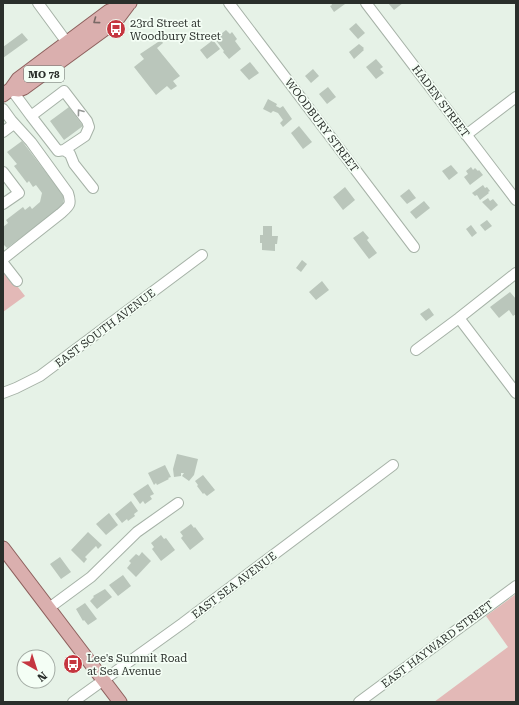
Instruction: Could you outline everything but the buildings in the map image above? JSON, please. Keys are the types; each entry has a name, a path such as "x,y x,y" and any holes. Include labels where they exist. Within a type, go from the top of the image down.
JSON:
{"main road":[{"name":"MO 78","path":"7,92 24,88 70,47 116,21 129,4"},
{"path":"3,548 120,702"}],"street":[{"path":"38,3 70,47"},
{"name":"WOODBURY STREET","path":"229,3 414,247"},
{"name":"HADEN STREET","path":"366,3 516,200"},
{"path":"7,92 31,116 58,151 64,150 85,136 89,127 87,121 64,92 31,116"},
{"path":"466,135 516,97"},
{"path":"3,109 31,142 68,193 71,201 69,206 60,214 3,259"},
{"path":"3,132 11,126 11,120"},
{"path":"64,150 70,154 74,164 93,188"},
{"path":"3,172 19,193 3,204"},
{"name":"EAST SOUTH AVENUE","path":"3,393 40,376 202,255"},
{"path":"3,263 17,281"},
{"path":"416,350 516,273"},
{"path":"459,318 516,393"},
{"name":"EAST SEA AVENUE","path":"73,702 183,624 393,465"},
{"path":"49,608 91,577 137,532 178,503"},
{"name":"EAST HAYWARD STREET","path":"359,702 516,586"}],"shaded area":[{"path":"3,268 25,296 3,312"},
{"path":"516,594 516,702 434,702 508,647 486,616"}],"place":[{"name":"23rd Street at Woodbury Street","path":"116,29"},
{"name":"Lee's Summit Road at Sea Avenue","path":"73,664"}]}
